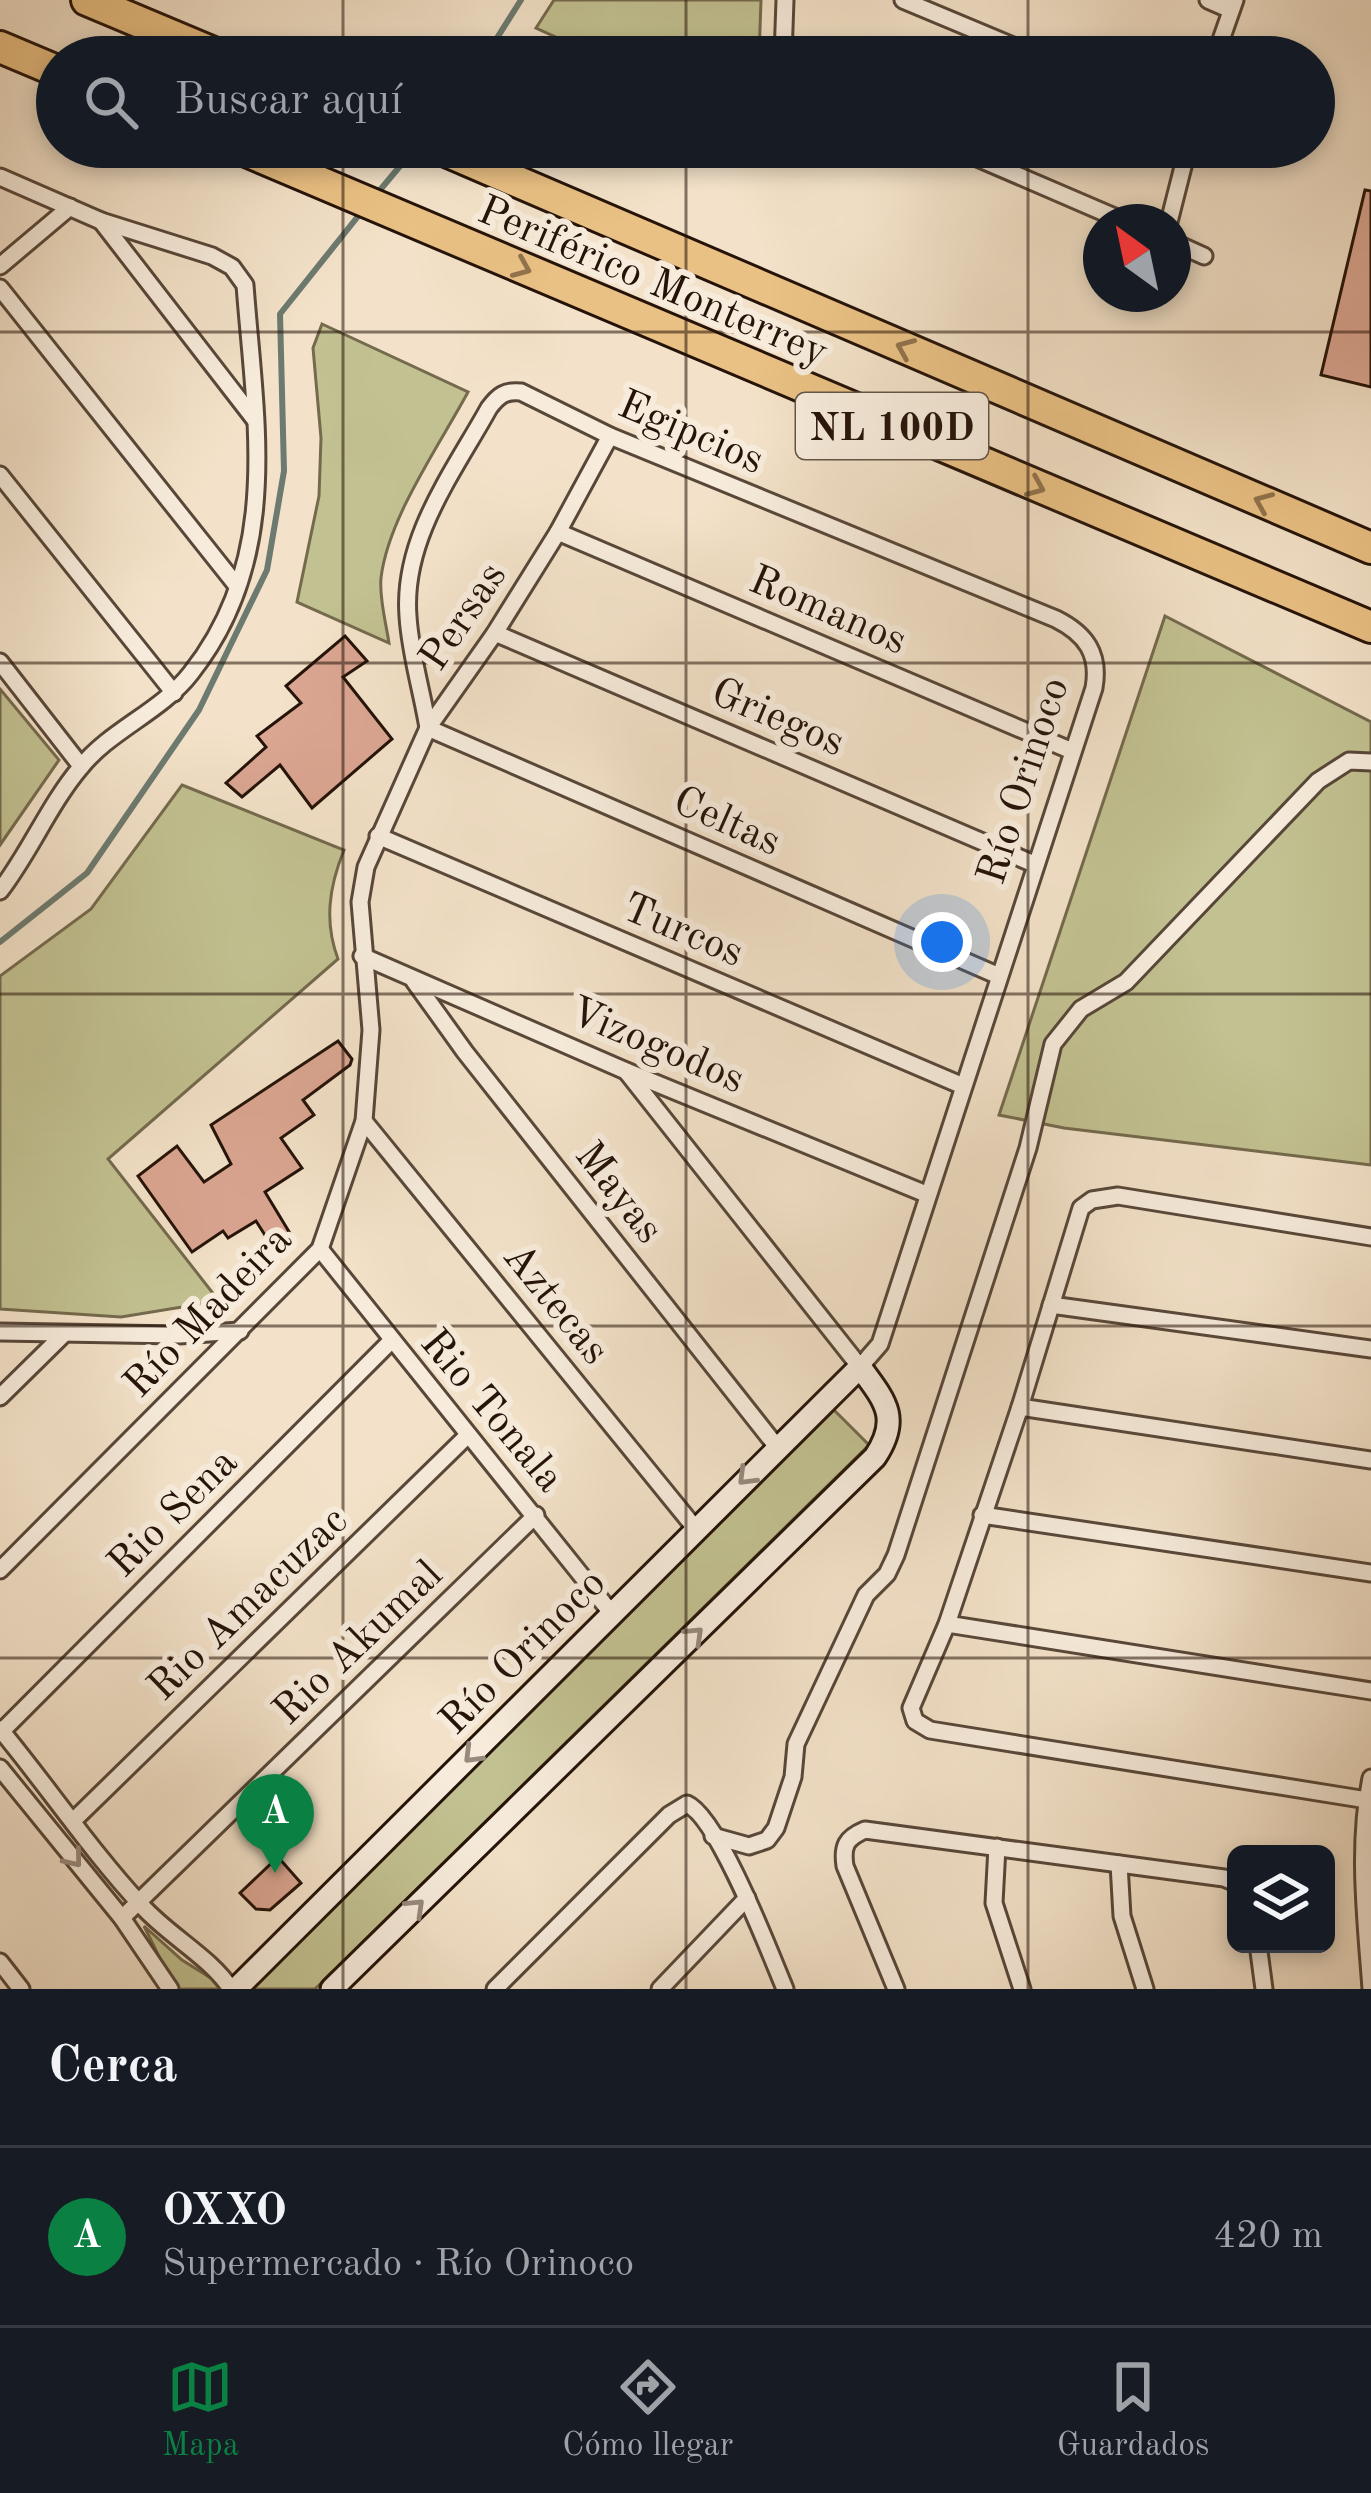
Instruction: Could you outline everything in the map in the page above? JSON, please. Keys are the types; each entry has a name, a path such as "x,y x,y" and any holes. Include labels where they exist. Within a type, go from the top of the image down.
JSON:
{"highway":[{"path":"87,0 173,36"},
{"path":"0,47 36,62"},
{"name":"Periférico Monterrey","path":"287,168 1371,627"},
{"name":"Periférico Monterrey","path":"486,168 1371,548"}],"street":[{"path":"784,36 785,0"},
{"path":"903,0 989,36"},
{"path":"1208,0 1233,5 1223,36"},
{"path":"1001,168 1084,204"},
{"path":"1173,204 1182,168"},
{"path":"0,176 101,221 223,260 245,285 257,422 257,512 237,586 205,653 174,693 81,766 0,891"},
{"path":"0,266 70,207"},
{"path":"101,221 257,422"},
{"path":"1191,250 1204,256"},
{"path":"0,288 237,586"},
{"name":"Egipcios","path":"428,728 408,618 408,580 423,527 489,409 504,393 521,392 610,436 1073,628"},
{"name":"Persas","path":"378,836 428,728 558,532 610,436"},
{"path":"0,475 174,693"},
{"name":"Romanos","path":"558,532 1072,751"},
{"name":"Río Orinoco","path":"234,1989 880,1344 1097,670 1089,645 1073,628"},
{"name":"Griegos","path":"495,633 1034,864"},
{"path":"0,662 81,766"},
{"name":"Celtas","path":"428,728 999,976"},
{"path":"713,1836 749,1846 766,1840 776,1828 793,1777 796,1744 866,1595 887,1574 896,1556 1028,1148 1053,1044 1081,1009 1126,982 1318,781 1349,761 1371,762"},
{"name":"Río Madeira","path":"0,1570 320,1249 364,1121 370,1030 360,902 378,836"},
{"name":"Turcos","path":"378,836 963,1087"},
{"name":"Vizogodos","path":"362,956 926,1194"},
{"name":"Mayas","path":"412,978 465,1052 777,1447"},
{"path":"332,1989 875,1457 888,1438 891,1424 876,1389 626,1070"},
{"name":"Aztecas","path":"364,1121 695,1528"},
{"path":"1366,1799 920,1727 911,1708 947,1624 1020,1407 1076,1218 1092,1200 1118,1196 1371,1237"},
{"name":"Rio Tonala","path":"320,1249 613,1615"},
{"path":"1051,1305 1371,1349"},
{"path":"0,1332 240,1331"},
{"path":"0,1397 64,1334"},
{"name":"Rio Sena","path":"1,1731 391,1341"},
{"path":"1020,1407 1371,1460"},
{"name":"Rio Amacuzac","path":"74,1820 468,1436"},
{"name":"Rio Akumal","path":"122,1918 536,1515"},
{"path":"982,1515 1371,1573"},
{"path":"947,1624 1371,1691"},
{"path":"1,1731 139,1904 234,1989"},
{"path":"0,1768 122,1918 170,1989"},
{"path":"1371,1778 1366,1799 1371,1989"},
{"path":"495,1989 680,1806 695,1807 713,1836 747,1898 784,1989"},
{"path":"896,1989 845,1866 843,1849 850,1836 865,1829 1227,1879"},
{"path":"997,1847 994,1903 1022,1989"},
{"path":"1119,1864 1122,1916 1145,1989"},
{"path":"660,1989 747,1898"},
{"path":"1259,1953 1264,1989"},
{"path":"0,1962 21,1989"}],"shaded area":[{"path":"554,0 761,0 760,36 554,36 536,28"},
{"path":"322,324 468,392 393,531 381,586 389,643 297,602 319,496 321,438 313,348"},
{"path":"1165,616 1371,722 1371,1165 1064,1128 999,1115"},
{"path":"0,689 59,760 0,845"},
{"path":"182,785 344,850 330,904 338,959 108,1159 219,1301 121,1317 0,1309 0,976 91,909"},
{"path":"834,1410 869,1445 315,1989 251,1989"},
{"path":"144,1926 182,1960 222,1985 219,1989 175,1989"}],"building":[{"path":"1365,190 1371,191 1371,387 1321,375"},
{"path":"345,636 367,661 343,677 392,739 312,808 280,765 242,797 226,783 266,747 257,736 301,703 286,686"},
{"path":"338,1041 352,1059 350,1065 303,1100 314,1115 281,1138 302,1168 265,1192 294,1240 277,1254 256,1221 228,1238 223,1231 192,1252 138,1176 177,1146 204,1182 231,1164 211,1125"},
{"path":"278,1857 301,1883 270,1910 256,1909 240,1893"}],"waterway":[{"path":"498,36 521,0"},
{"path":"375,196 398,168"},
{"path":"0,942 87,873 199,710 267,570 284,471 280,314 363,210"}],"place":[{"name":"OXXO","path":"275,1873"}]}
